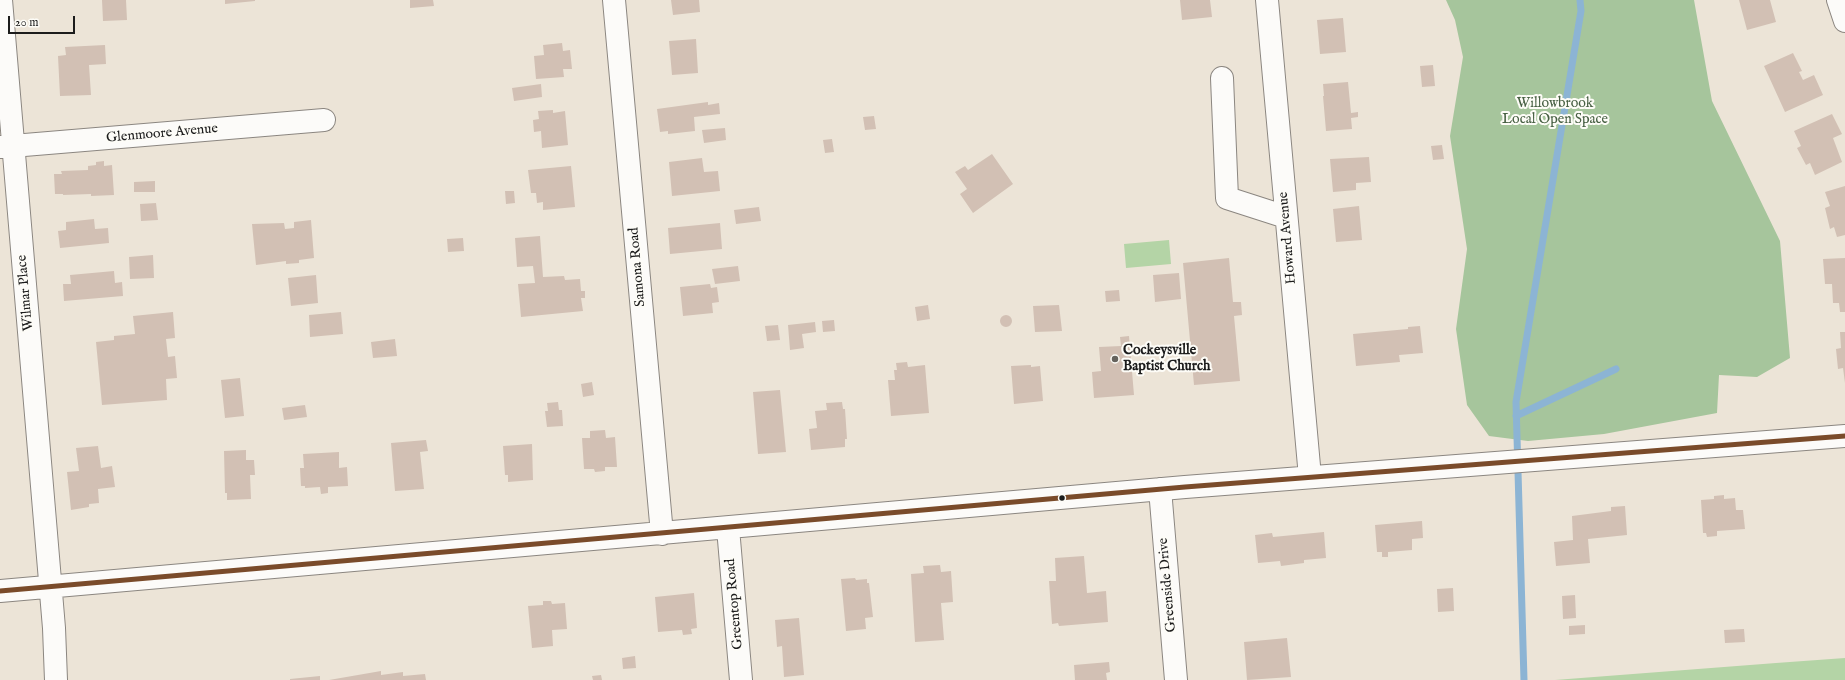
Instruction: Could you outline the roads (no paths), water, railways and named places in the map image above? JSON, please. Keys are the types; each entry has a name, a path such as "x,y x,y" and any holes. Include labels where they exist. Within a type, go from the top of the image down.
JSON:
{"street":[{"name":"Wilmar Place","path":"1,0 7,146 51,587 56,680"},
{"name":"Samona Road","path":"614,0 662,534"},
{"name":"Howard Avenue","path":"1267,0 1310,477"},
{"path":"1838,0 1845,21"},
{"path":"1222,78 1227,198 1286,217"},
{"name":"Glenmoore Avenue","path":"7,146 324,120"},
{"path":"0,591 662,534 1160,489 1845,436"},
{"name":"Greenside Drive","path":"1160,489 1176,680"},
{"name":"Greentop Road","path":"728,528 741,680"}],"waterway":[{"path":"1524,680 1516,402 1581,11 1580,0"},
{"path":"1516,416 1616,369"}],"place":[{"name":"Cockeysville Baptist Church","path":"1115,359"}],"park label":[{"name":"Willowbrook Local Open Space","path":"1555,112"}]}
